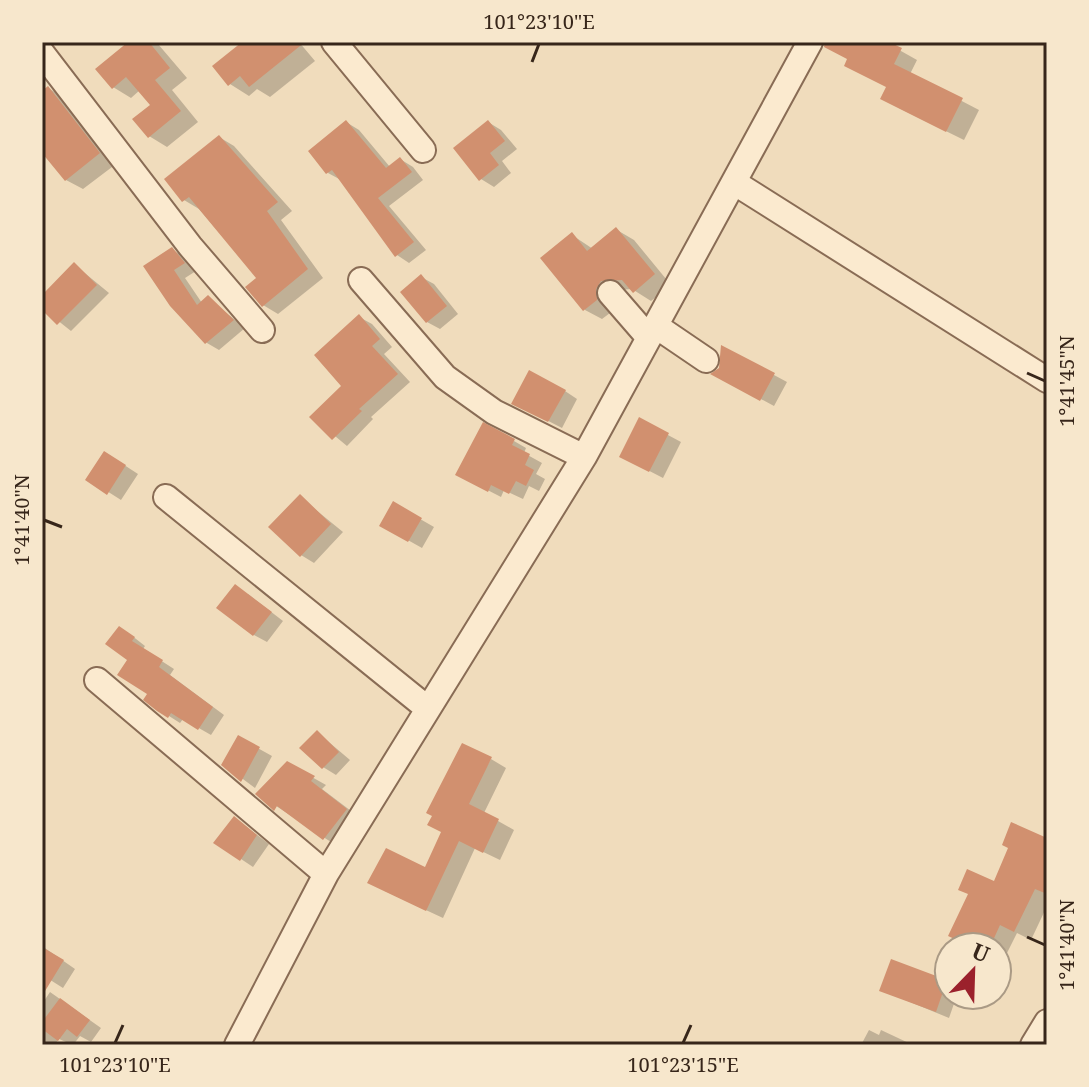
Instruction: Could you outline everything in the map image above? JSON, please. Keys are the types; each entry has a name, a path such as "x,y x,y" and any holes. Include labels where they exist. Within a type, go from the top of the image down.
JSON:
{"street":[{"path":"334,42 423,150"},
{"path":"237,1045 326,874 584,457 810,42"},
{"path":"42,53 190,246 262,330"},
{"path":"735,183 1047,380"},
{"path":"361,280 445,377 494,412 584,457"},
{"path":"610,293 653,332 706,360"},
{"path":"166,497 427,708"},
{"path":"97,680 326,874"},
{"path":"1033,1045 1047,1022"}],"building":[{"path":"128,42 149,42 170,68 155,80 181,111 148,138 132,119 150,105 126,77 112,89 95,69"},
{"path":"242,42 305,42 249,87 240,76 228,86 212,66"},
{"path":"825,42 889,42 902,48 894,64 963,98 946,132 880,99 886,87 844,66 847,59 824,47"},
{"path":"48,86 100,153 65,181 42,153 42,91"},
{"path":"346,120 386,168 400,157 412,172 378,198 414,242 395,257 332,170 326,174 308,151"},
{"path":"488,120 505,141 490,153 499,165 479,181 453,148"},
{"path":"219,135 278,202 267,211 308,269 262,307 245,287 256,278 189,197 182,202 164,179"},
{"path":"616,227 655,274 633,293 622,280 601,281 596,289 597,300 583,311 540,258 572,232 587,251"},
{"path":"172,247 185,263 174,270 197,305 208,295 234,320 205,344 170,306 143,266"},
{"path":"74,262 97,285 57,325 42,310 42,295"},
{"path":"421,274 447,306 426,323 400,292"},
{"path":"359,314 380,339 372,346 398,374 359,409 362,411 332,440 309,417 341,386 314,355"},
{"path":"721,345 775,373 760,401 710,374 719,368"},
{"path":"529,370 566,390 548,422 511,404"},
{"path":"639,417 669,433 649,472 619,457"},
{"path":"483,422 515,439 512,445 530,454 525,465 534,470 526,486 516,481 509,494 491,485 488,492 455,475"},
{"path":"104,451 126,465 107,495 85,480"},
{"path":"300,494 331,524 300,557 268,527"},
{"path":"393,501 422,518 408,542 379,526"},
{"path":"235,584 272,612 253,636 216,608"},
{"path":"119,626 135,637 132,641 163,660 159,667 213,707 198,730 171,713 168,718 157,711 143,700 147,694 117,675 127,660 105,644"},
{"path":"317,730 339,752 322,769 299,748"},
{"path":"238,735 260,747 241,782 221,765"},
{"path":"462,743 492,757 469,804 499,819 483,853 459,841 426,911 367,883 386,848 425,867 441,832 427,825 432,816 426,813"},
{"path":"287,761 315,776 311,781 347,809 323,840 277,806 274,811 255,794"},
{"path":"234,816 257,835 240,861 213,843"},
{"path":"1011,822 1047,838 1047,894 1035,889 1014,932 1000,925 997,931 950,931 968,894 958,890 967,869 994,881 1008,848 1002,845"},
{"path":"42,947 64,960 42,996"},
{"path":"891,959 933,975 933,1011 879,991"},
{"path":"60,998 90,1020 77,1037 67,1029 58,1041 42,1029 42,1022"}]}
